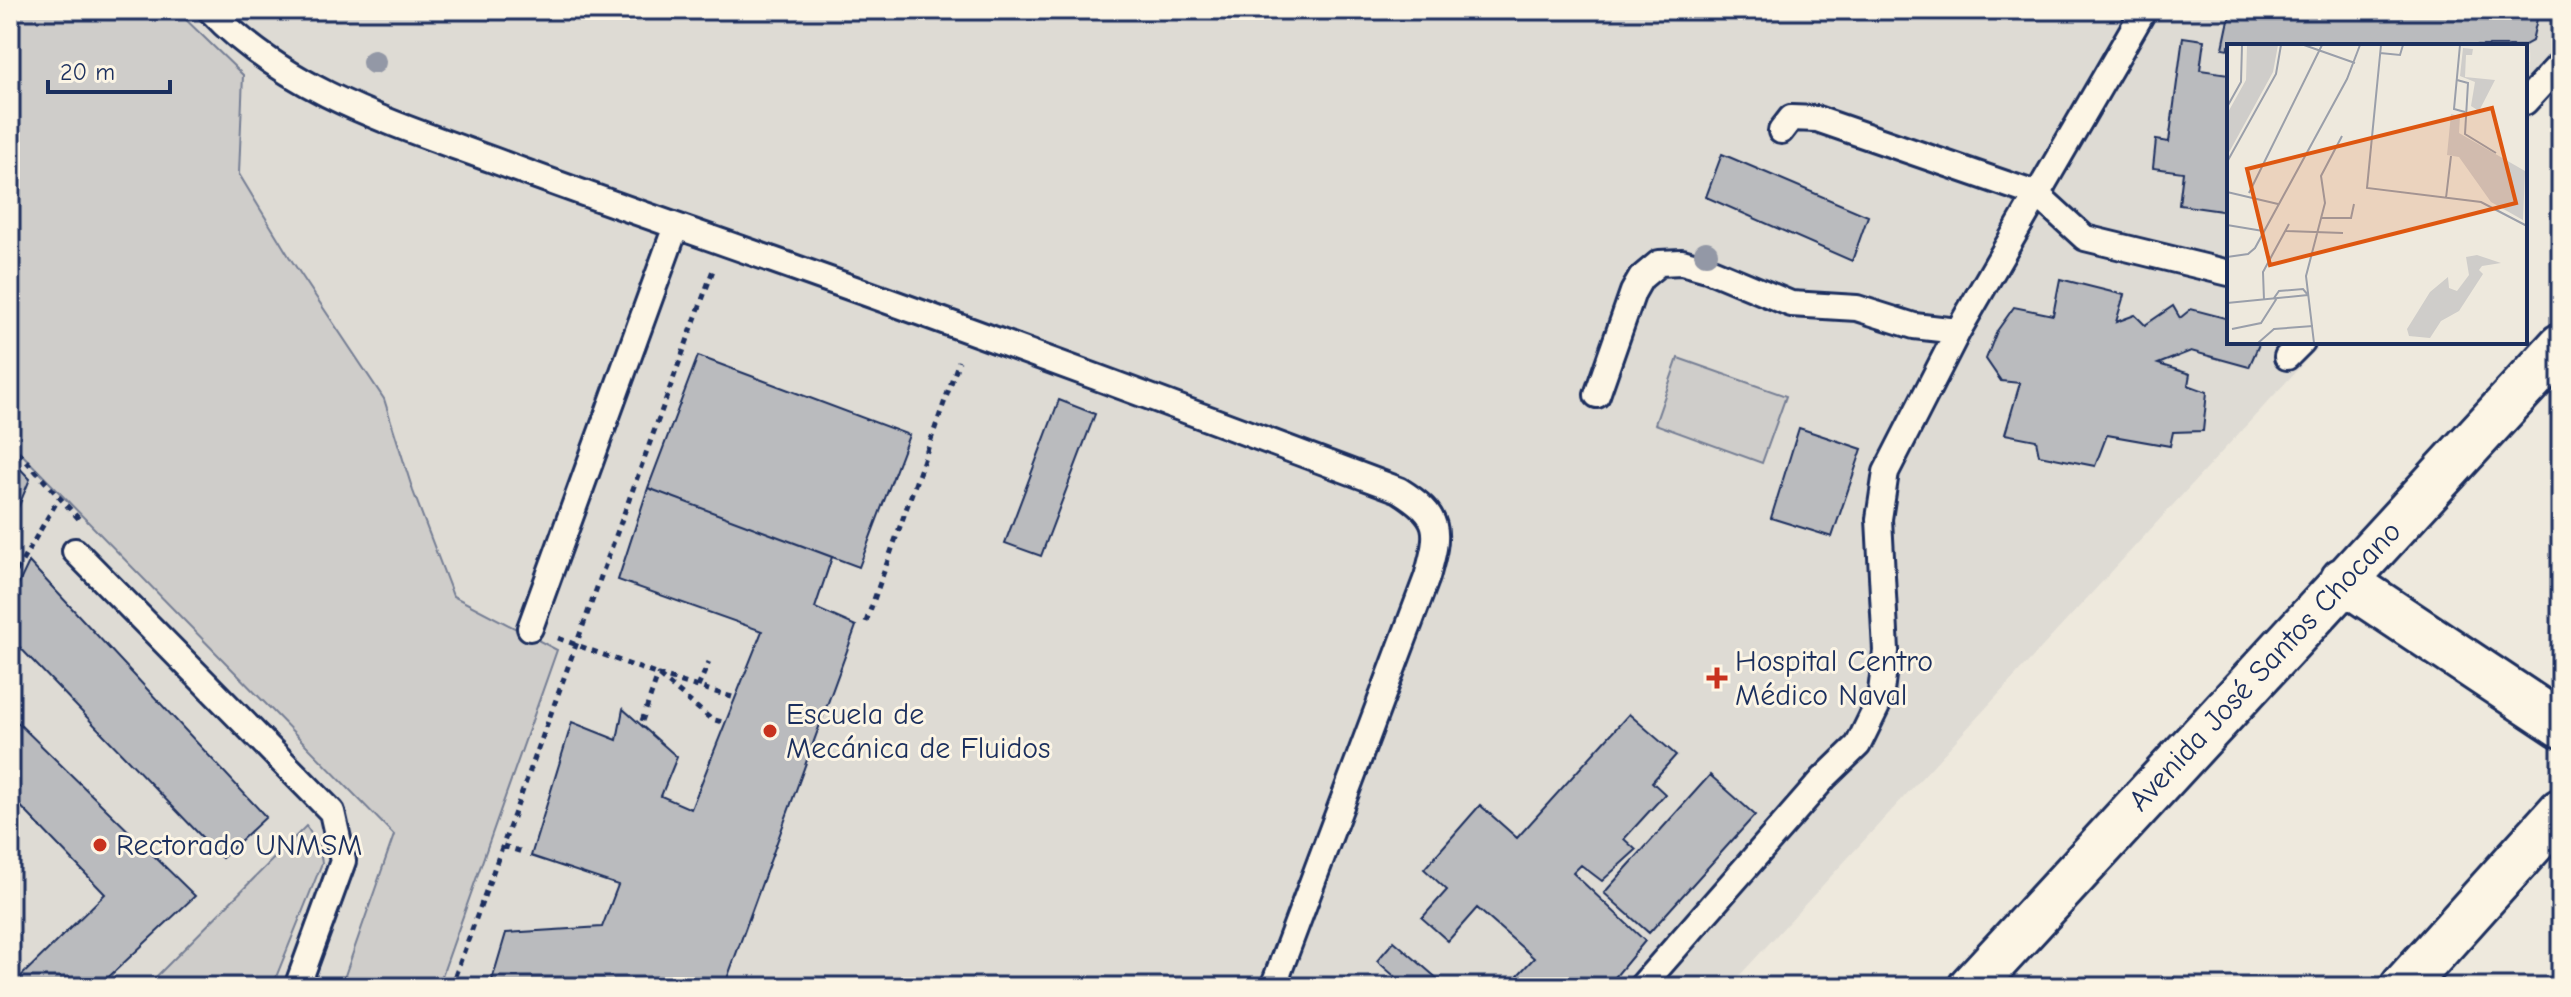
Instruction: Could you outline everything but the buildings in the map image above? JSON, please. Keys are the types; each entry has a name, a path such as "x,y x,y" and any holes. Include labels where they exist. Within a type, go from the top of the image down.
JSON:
{"street":[{"name":"Avenida José Santos Chocano","path":"1971,987 2560,348"},
{"path":"2343,580 2561,725"},
{"path":"2403,987 2561,811"}],"lane":[{"path":"210,10 278,68 338,101 491,160 970,330 1399,490 1420,503 1434,520 1435,547 1427,577 1273,987"},
{"path":"1641,987 1824,778 1858,745 1880,700 1886,651 1879,519 1886,472 1958,331 2144,10"},
{"path":"2527,100 2561,63"},
{"path":"1781,131 1791,118 1817,119 2038,195 2085,238 2227,273"},
{"path":"530,628 676,226"},
{"path":"1597,395 1633,292 1641,278 1659,263 1682,262 1707,269 1791,304 1857,308 1914,326 1958,331"},
{"path":"75,551 332,812 343,861 297,987"}],"path":[{"path":"451,987 715,265"},
{"path":"866,622 970,330"},
{"path":"10,582 59,498"},
{"path":"530,628 658,675 732,697"},
{"path":"698,687 709,662"},
{"path":"642,721 658,675"},
{"path":"658,675 711,719 722,722"},
{"path":"503,846 526,853"}],"shaded area":[{"path":"10,10 2561,10 2561,84 2527,121 2527,44 2227,44 2227,344 2321,344 1729,987 10,987"},
{"path":"10,10 176,10 243,75 239,174 290,258 384,399 413,491 453,596 557,650 438,987 341,987 394,835 10,442"},
{"path":"1678,358 1786,396 1762,463 1655,424"},
{"path":"306,826 319,845 322,863 272,987 146,987"}],"place":[{"name":"Hospital Centro Médico Naval","path":"1717,678"},
{"name":"Escuela de Mecánica de Fluidos","path":"770,731"},
{"name":"Rectorado UNMSM","path":"100,845"}]}
